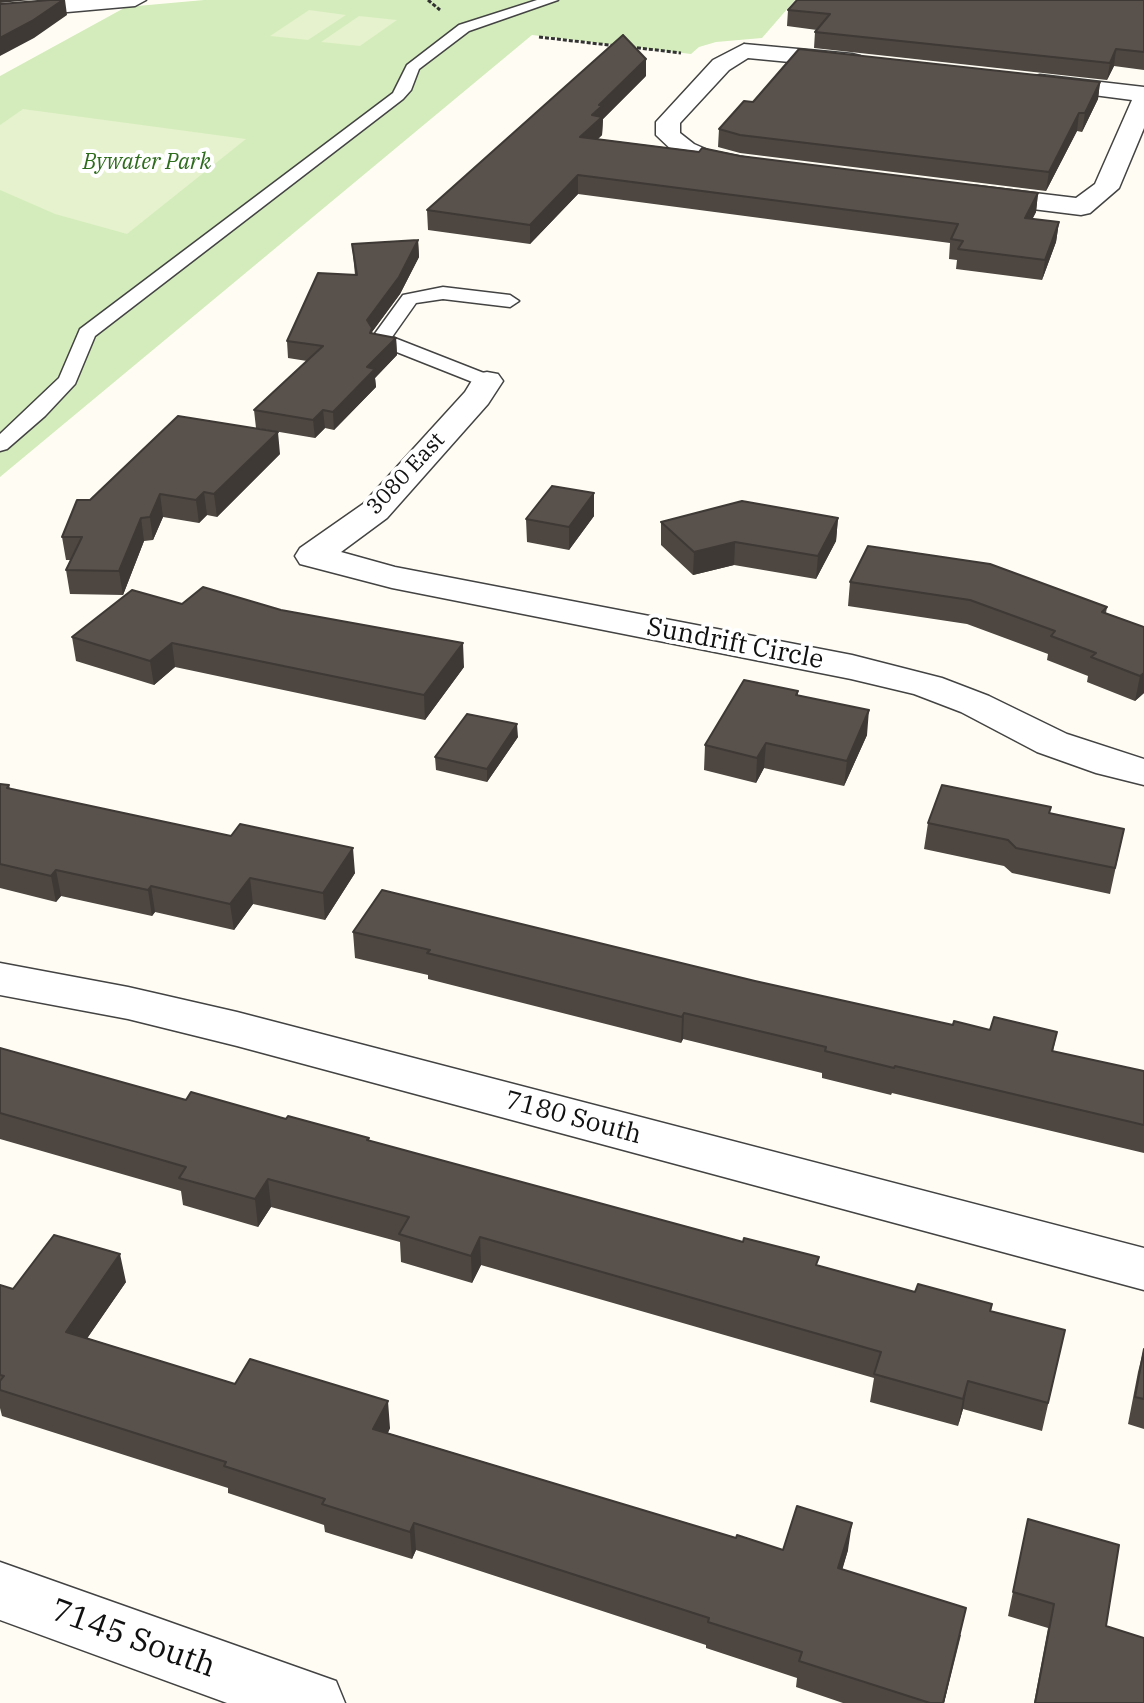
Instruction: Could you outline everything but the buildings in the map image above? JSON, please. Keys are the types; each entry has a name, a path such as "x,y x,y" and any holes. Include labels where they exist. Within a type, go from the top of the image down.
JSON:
{"street":[{"path":"0,12 135,0"},
{"path":"770,168 704,157 685,149 668,135 668,122 721,65 744,51 870,63"},
{"path":"957,191 1081,207 1106,188 1144,97 1022,80"},
{"name":"3080 East","path":"313,556 375,511 477,397 487,381"},
{"name":"Sundrift Circle","path":"313,556 392,577 852,667 928,686 975,704 1052,743 1144,772"},
{"name":"7180 South","path":"0,979 128,1003 237,1029 1144,1269"},
{"name":"7145 South","path":"0,1591 312,1703"}],"lane":[{"path":"0,445 38,412 68,380 87,333 398,96 419,61 464,28 551,0"},
{"path":"487,381 381,339 410,299 443,293 510,301"}],"path":[{"path":"527,35 681,53"}],"green space":[{"name":"Bywater Park","path":"204,0 795,0 762,38 716,42 699,47 691,54 532,35 0,477 0,76 126,7"},
{"path":"309,10 346,15 308,40 270,36"},
{"path":"359,16 397,20 360,46 321,42"},
{"path":"23,109 246,139 127,234 55,214 0,190 0,125"}]}
